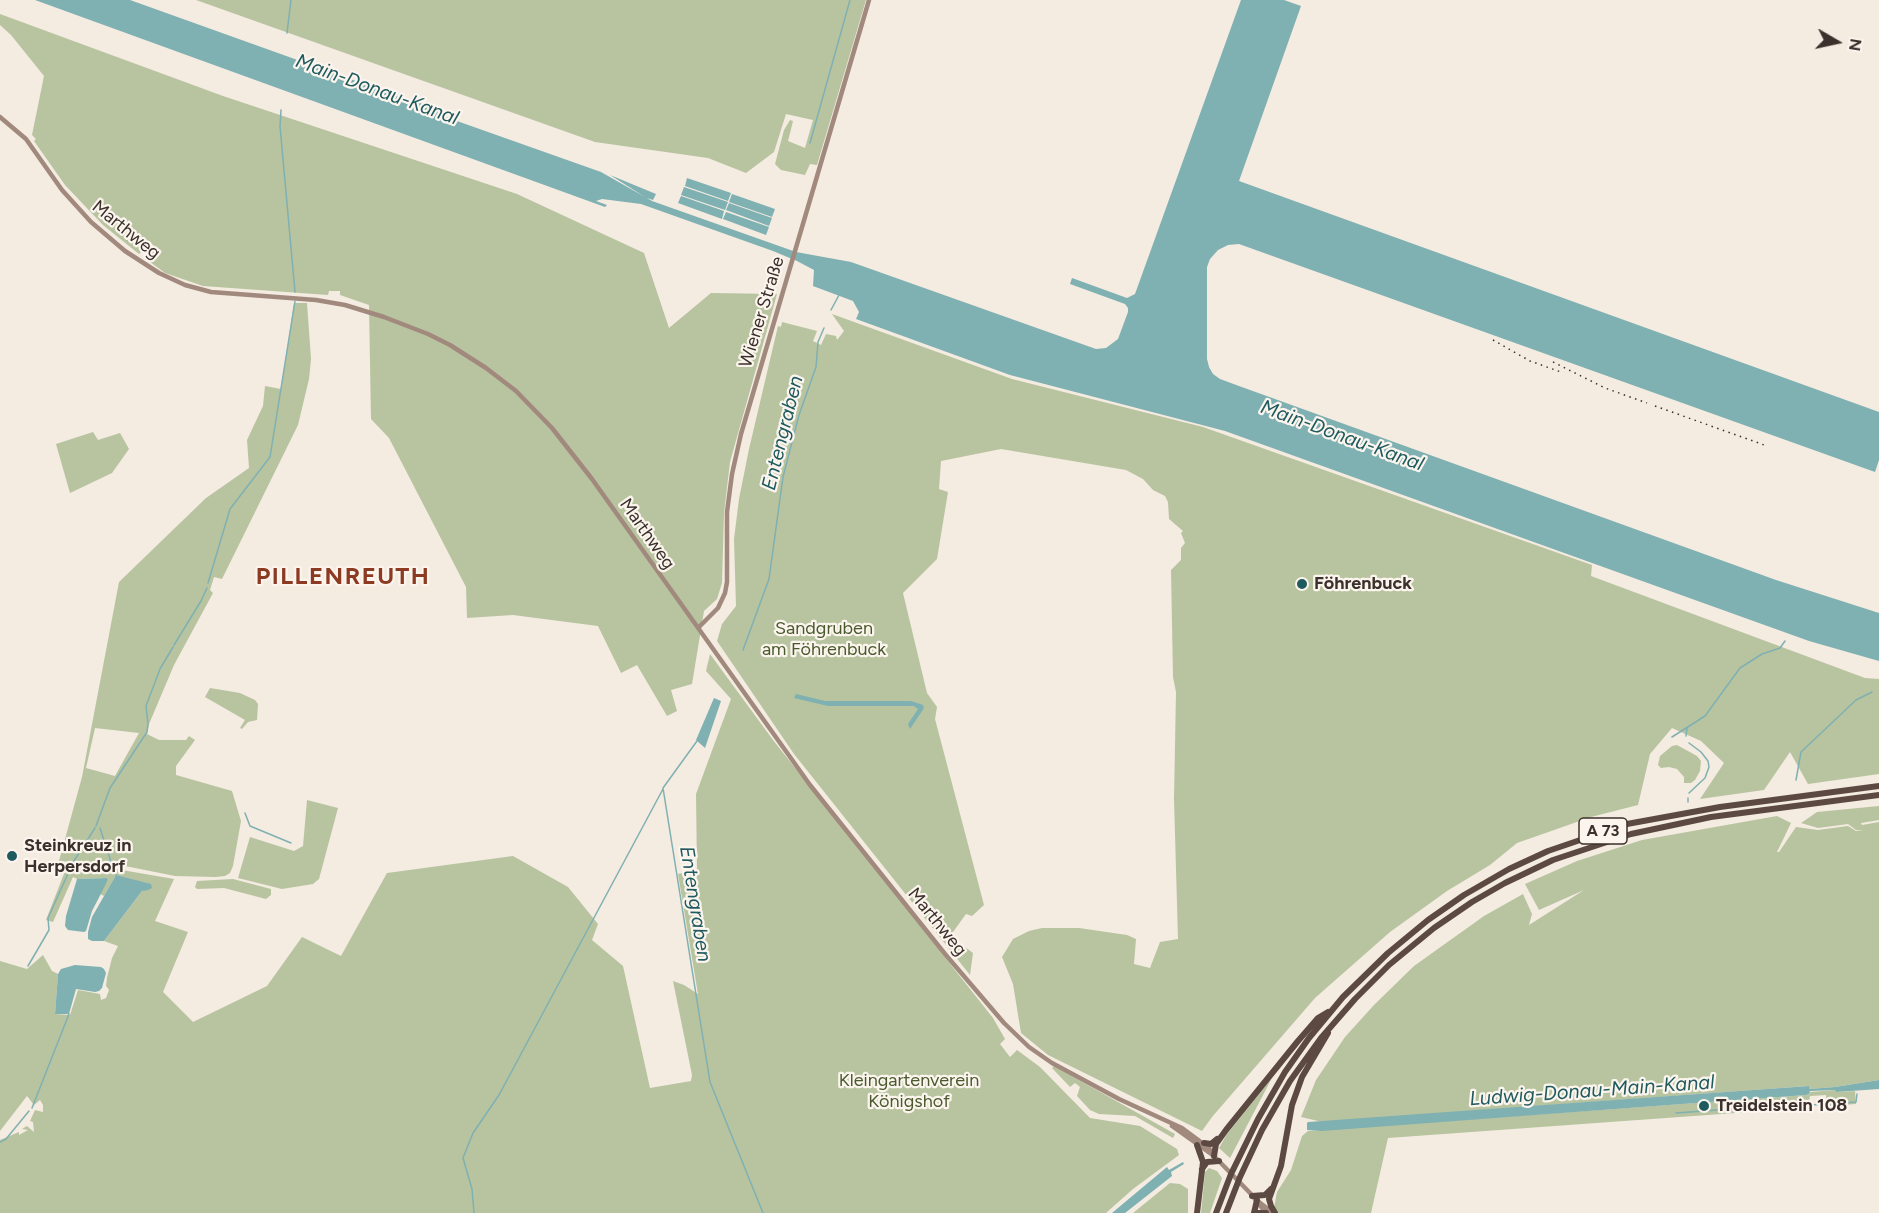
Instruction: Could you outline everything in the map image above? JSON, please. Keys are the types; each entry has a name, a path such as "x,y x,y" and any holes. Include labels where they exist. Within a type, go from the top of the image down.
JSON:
{"highway":[{"name":"A 73","path":"1216,1213 1242,1151 1268,1099 1298,1054 1334,1008 1388,953 1438,912 1528,860 1627,824 1678,813 1879,786"},
{"name":"A 73","path":"1226,1213 1251,1153 1278,1101 1298,1069 1330,1027 1377,976 1434,928 1488,893 1553,860 1601,843 1662,826 1879,795"},
{"path":"1202,1169 1207,1162 1216,1159 1216,1144 1298,1041 1318,1018 1334,1008"},
{"name":"A 73","path":"1274,1213 1270,1202 1273,1186 1281,1166 1297,1089 1310,1062 1325,1041 1330,1027"},
{"path":"1197,1213 1202,1169 1198,1142 1213,1142 1226,1130"},
{"path":"1266,1213 1256,1213 1255,1198 1264,1195 1273,1186"}],"main road":[{"name":"Wiener Straße","path":"698,628 718,608 725,592 727,582 726,522 734,466 754,386 869,0"},
{"name":"Marthweg","path":"0,117 23,136 68,196 99,229 131,256 166,277 211,292 316,300 375,314 434,337 468,356 497,376 533,406 562,439 810,785 945,954 1004,1023 1029,1047 1052,1063 1189,1135 1255,1198"},
{"path":"1255,1198 1266,1213"},
{"path":"1255,1198 1274,1213"}],"green space":[{"path":"196,0 866,0 817,165 810,164 805,175 781,170 775,164 784,130 790,120 793,121 788,141 805,148 813,120 786,114 774,152 746,173 708,158 595,142"},
{"path":"0,14 223,96 517,194 644,253 669,328 711,293 777,294 730,462 724,513 722,583 717,599 704,611 692,684 671,690 677,711 667,716 637,665 621,673 598,626 513,615 467,618 466,587 389,438 371,419 369,305 340,295 340,291 329,291 328,295 203,286 165,273 146,259 155,247 151,243 139,254 103,225 65,185 34,141 36,139 32,135 44,76 0,25"},
{"path":"294,303 307,303 311,359 309,379 298,425 222,579 214,577 210,590 213,593 174,665 147,734 159,740 186,740 189,736 195,740 176,766 176,775 232,791 241,821 230,873 215,877 175,876 125,866 59,861 82,777 119,582 206,498 249,468 247,440 263,406 265,386 281,389","holes":["95,728 139,733 115,776 86,768"]},
{"name":"Sandgruben am Föhrenbuck","path":"832,314 1012,379 1203,427 1592,565 1591,576 1865,678 1879,679 1879,774 1808,784 1790,752 1764,790 1700,799 1724,763 1701,741 1672,728 1650,754 1638,805 1591,817 1517,843 1490,865 1447,891 1390,932 1315,998 1202,1131 1048,1055 1021,1033 1013,984 1002,957 1013,939 1029,931 1042,928 1079,928 1127,935 1136,939 1134,964 1150,968 1160,942 1178,939 1174,799 1176,692 1173,677 1171,570 1181,560 1181,548 1185,543 1181,533 1183,531 1169,519 1168,502 1165,496 1153,490 1143,479 1126,470 1001,449 941,461 939,489 948,492 937,559 903,593 927,693 937,707 935,719 984,905 972,916 966,914 948,939 955,945 965,947 973,953 970,975 794,754 717,641 722,624 736,606 734,539 739,499 778,326 781,327 782,322 817,331 813,341 821,345 826,334 836,336 837,340 844,331"},
{"path":"93,432 98,440 120,433 129,449 112,473 70,493 56,444"},
{"name":"Kleingartenverein Königshof","path":"710,654 773,740 993,1018 1005,1039 1000,1044 1010,1057 1017,1050 1040,1067 1090,1118 1140,1126 1177,1149 1179,1155 1133,1189 1106,1213 0,1213 0,1140 19,1132 19,1135 28,1130 22,1129 27,1126 34,1132 33,1122 30,1121 35,1110 43,1112 43,1105 40,1100 34,1105 27,1096 0,1131 0,961 27,969 43,955 52,971 58,974 55,1014 70,1015 78,990 100,994 101,1000 106,998 109,990 106,986 107,978 118,946 104,941 142,891 116,875 104,896 100,894 107,878 77,879 73,877 53,922 46,920 67,866 116,869 174,879 155,921 188,932 163,992 193,1022 267,986 302,937 341,956 387,873 513,856 568,887 598,924 592,940 623,966 650,1088 691,1081 692,1075 673,981 698,994 678,874 697,870 696,794 731,699 706,671"},
{"path":"210,688 240,693 255,700 258,704 257,720 248,722 242,729 240,728 245,720 205,697"},
{"path":"1677,745 1697,756 1701,761 1700,771 1691,783 1684,783 1684,777 1677,769 1661,768 1658,765 1660,756 1672,746"},
{"path":"307,800 338,808 319,879 313,884 282,889 238,878 250,837 294,851 303,846"},
{"path":"1879,806 1879,820 1861,823 1862,825 1879,822 1879,1080 1809,1089 1808,1086 1322,1122 1301,1117 1316,1080 1345,1037 1414,966 1484,916 1523,894 1532,914 1529,925 1584,890 1539,910 1525,884 1577,861 1642,840 1777,816 1791,823 1777,852 1779,852 1796,827 1818,830 1848,826 1856,831 1863,830 1856,830 1848,824 1818,828 1801,823 1817,812"},
{"path":"233,879 271,889 271,895 266,899 224,888 197,889 195,887 197,881"},
{"path":"1054,1066 1175,1134 1173,1138 1135,1116 1099,1114 1090,1110 1077,1096 1080,1087 1075,1083 1070,1087 1052,1068"},
{"path":"1272,1078 1230,1158 1219,1148 1227,1134"},
{"path":"1835,1090 1836,1092 1855,1091 1856,1104 1827,1106 1826,1095 1810,1096 1808,1107 1388,1138 1371,1213 1273,1213 1277,1192 1291,1170 1302,1136 1308,1131 1806,1095 1810,1092"},
{"path":"1209,1168 1217,1171 1222,1178 1210,1213 1201,1213 1205,1172"},
{"path":"1170,1183 1180,1184 1188,1189 1188,1213 1133,1213"}],"water":[{"name":"Main-Donau-Kanal","path":"35,0 130,0 409,100 438,108 440,115 601,172 645,197 610,175 656,194 653,200 647,198 652,201 796,252 851,262 1096,349 1106,348 1118,339 1128,308 1125,304 1070,284 1072,278 1127,298 1135,294 1241,0 1284,0 1301,6 1239,181 1879,412 1879,460 1875,472 1239,244 1228,245 1218,250 1210,259 1207,267 1207,359 1213,374 1239,386 1776,580 1879,613 1879,661 1809,641 1225,431 1010,375 856,319 859,312 853,301 813,286 814,270 773,251 641,204 602,199 596,201 607,205 605,207"},
{"path":"687,178 731,193 728,201 685,186"},
{"path":"684,187 728,202 725,210 681,195"},
{"path":"732,194 775,209 772,217 729,202"},
{"path":"681,196 724,211 722,219 678,203"},
{"path":"729,203 772,218 769,226 726,210"},
{"path":"726,212 769,227 766,235 723,219"},
{"path":"796,694 825,701 911,701 923,705 924,708 910,729 908,724 918,709 914,706 828,706 794,698"},
{"path":"714,698 721,701 705,748 696,740"},
{"path":"116,875 151,884 152,888 142,891 104,941 92,941 88,939 88,932 92,917"},
{"path":"107,878 86,931 68,930 65,926 66,916 77,879"},
{"path":"75,965 104,969 106,973 102,988 95,992 76,989 69,1014 55,1014 58,974 61,969"},
{"path":"1879,1080 1879,1089 1810,1091 1806,1095 1322,1131 1307,1130 1308,1122 1809,1086 1809,1089"},
{"path":"1183,1162 1184,1164 1171,1172 1172,1176 1125,1213 1112,1213 1167,1167 1169,1170"}],"waterway":[{"path":"287,33 291,0"},
{"name":"Entengraben","path":"810,143 850,0"},
{"path":"281,110 280,126 295,292"},
{"name":"Entengraben","path":"831,310 839,295"},
{"path":"208,583 230,509 270,457 295,301"},
{"name":"Entengraben","path":"743,650 769,579 783,477 799,415 816,367 818,342 824,328"},
{"path":"174,645 207,588"},
{"path":"1672,737 1705,716 1740,668 1762,654 1780,648 1785,641"},
{"path":"96,826 110,788 147,732 146,706 160,669 173,647"},
{"path":"1796,780 1801,752 1856,700 1872,692"},
{"path":"1686,736 1687,728"},
{"name":"Entengraben","path":"697,741 663,788 710,1082 763,1213"},
{"path":"1689,743 1701,752 1708,761 1709,767 1705,778 1689,793"},
{"path":"474,1213 472,1189 463,1158 473,1133 499,1095 663,789"},
{"path":"245,813 250,826 291,843"},
{"path":"72,864 95,828"},
{"path":"100,828 112,865"},
{"path":"28,966 49,930 48,918 71,867"},
{"path":"113,868 116,875"},
{"path":"32,1108 69,1014"},
{"path":"1810,1105 1856,1102 1857,1094"},
{"path":"1676,1113 1800,1104"},
{"path":"0,1142 6,1139 29,1111"}],"railway":[{"path":"1493,340 1530,361 1561,372"},
{"path":"1553,362 1605,388 1647,403"},
{"path":"1655,406 1767,446"}],"place":[{"name":"Föhrenbuck","path":"1302,584"},
{"name":"Steinkreuz in Herpersdorf","path":"12,856"},
{"name":"Treidelstein 108","path":"1704,1106"}],"district":[{"name":"PILLENREUTH","path":"343,577"}],"water label":[{"name":"Ludwig-Donau-Main-Kanal","path":"1592,1091"}]}
